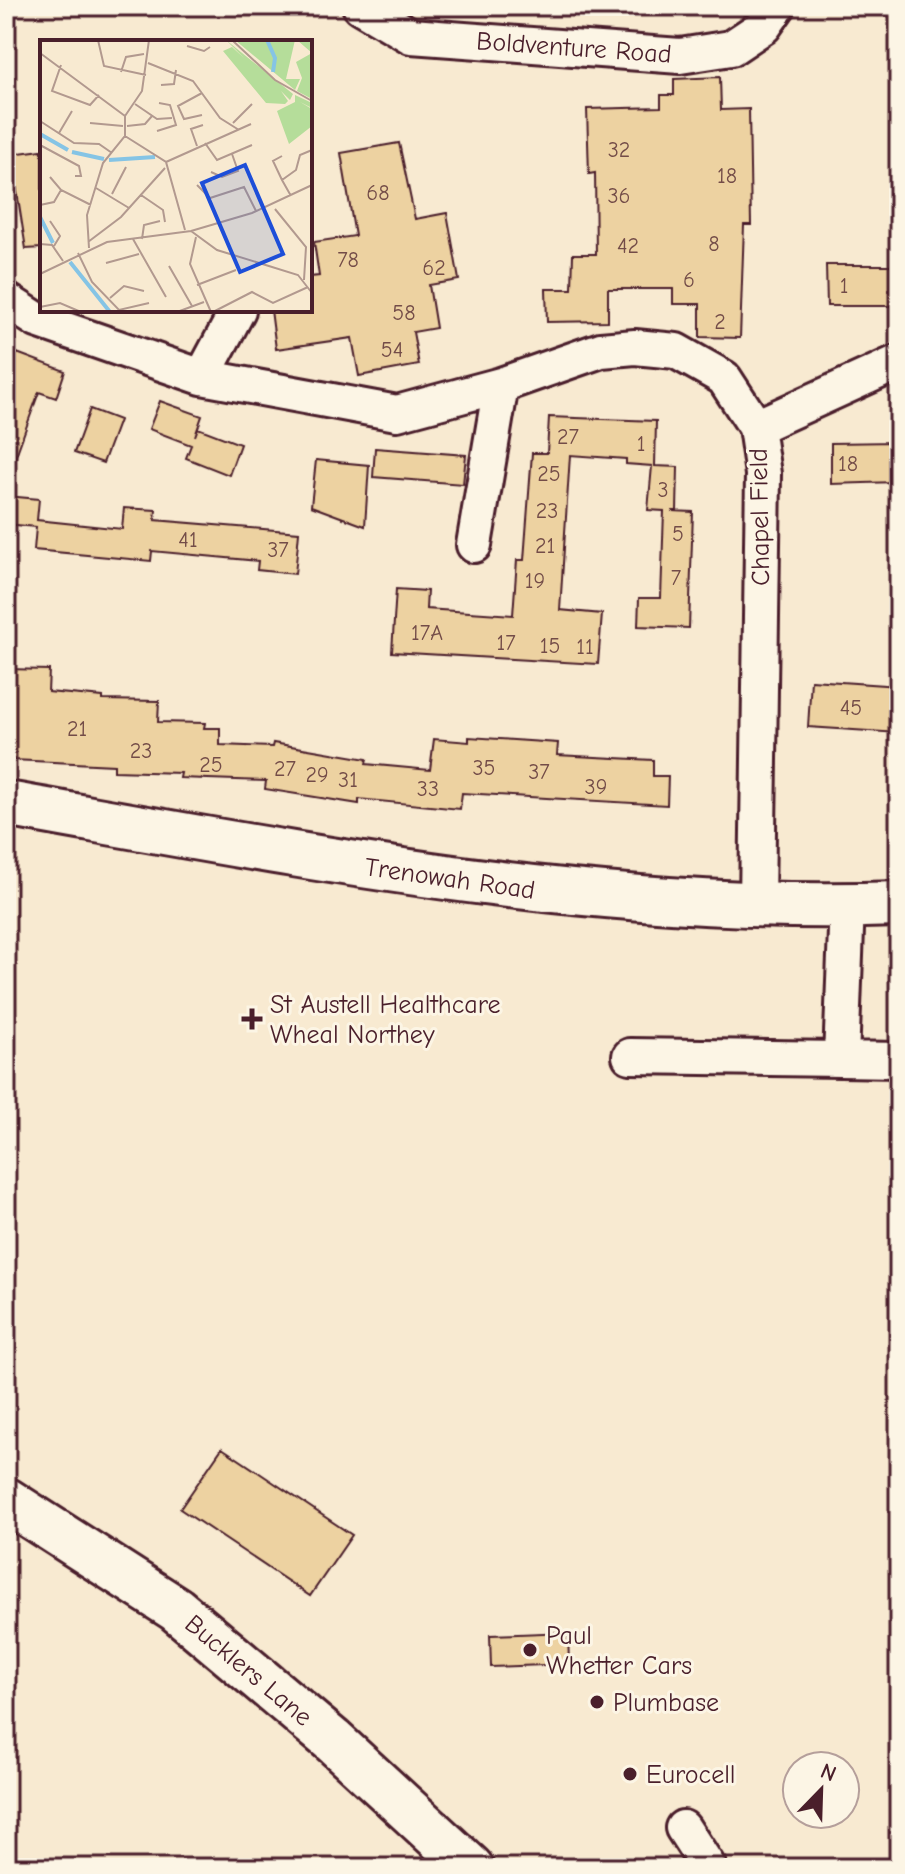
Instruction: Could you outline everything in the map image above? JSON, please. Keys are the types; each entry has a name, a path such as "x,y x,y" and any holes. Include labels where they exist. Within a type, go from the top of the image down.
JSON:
{"street":[{"name":"Boldventure Road","path":"360,6 411,36 680,56 731,48 764,26 778,6"},
{"name":"Chapel Field","path":"6,300 37,320 202,377 397,413 501,385 601,350 635,347 676,351 724,378 756,427 763,474 757,903"},
{"path":"202,377 237,312"},
{"path":"756,427 899,362"},
{"path":"474,545 501,385"},
{"name":"Trenowah Road","path":"6,804 423,876 542,891 757,903 899,904"},
{"path":"841,1059 847,904"},
{"path":"630,1056 899,1060"},
{"name":"Bucklers Lane","path":"6,1500 176,1609 332,1740 471,1868"},
{"path":"683,1828 709,1868"}],"building":[{"path":"720,77 721,110 749,109 751,225 744,225 740,338 700,337 700,304 673,304 673,289 608,289 608,321 547,322 546,289 572,289 573,254 596,254 595,173 589,174 587,109 661,107 661,95 674,95 674,79"},
{"path":"399,143 415,219 447,213 459,280 429,285 436,328 413,332 419,365 359,376 352,338 276,349 271,312 312,312 312,277 319,276 314,242 355,236 341,153"},
{"path":"40,150 40,248 26,249 11,154"},
{"path":"826,265 893,265 893,306 827,306"},
{"path":"17,353 65,371 56,398 39,392 10,472 6,472 6,385"},
{"path":"160,401 202,416 195,436 198,428 240,444 229,475 186,458 191,445 149,429"},
{"path":"90,409 119,420 103,463 74,453"},
{"path":"549,417 656,421 655,466 678,467 677,511 672,511 693,512 689,628 638,626 639,598 661,598 664,511 648,510 652,466 626,464 626,459 570,455 560,610 602,614 598,664 392,652 396,589 427,591 426,609 513,615 517,560 524,560 532,453 547,453"},
{"path":"896,442 896,482 831,484 831,443"},
{"path":"375,448 466,455 463,484 373,477"},
{"path":"316,460 369,465 365,526 311,506"},
{"path":"6,496 39,499 37,520 122,529 124,508 156,510 155,520 299,532 295,574 257,570 258,561 152,551 151,561 34,550 36,527 6,524"},
{"path":"6,669 49,670 48,692 103,697 103,700 159,701 158,722 205,723 204,728 220,728 220,745 272,747 273,743 367,759 366,764 430,770 434,739 469,742 469,737 558,743 557,755 653,760 653,776 668,776 667,805 462,793 460,809 359,799 359,804 265,789 266,781 180,778 181,773 114,771 114,765 13,760 13,755 6,754"},
{"path":"811,680 899,686 899,733 808,727"},
{"path":"222,1448 352,1535 310,1596 180,1509"},
{"name":"Paul Whetter Cars","path":"568,1632 569,1664 491,1667 490,1635"}],"place":[{"name":"St Austell Healthcare Wheal Northey","path":"252,1019"},
{"name":"Paul Whetter Cars","path":"530,1650"},
{"name":"Plumbase","path":"597,1702"},
{"name":"Eurocell","path":"630,1774"}]}
